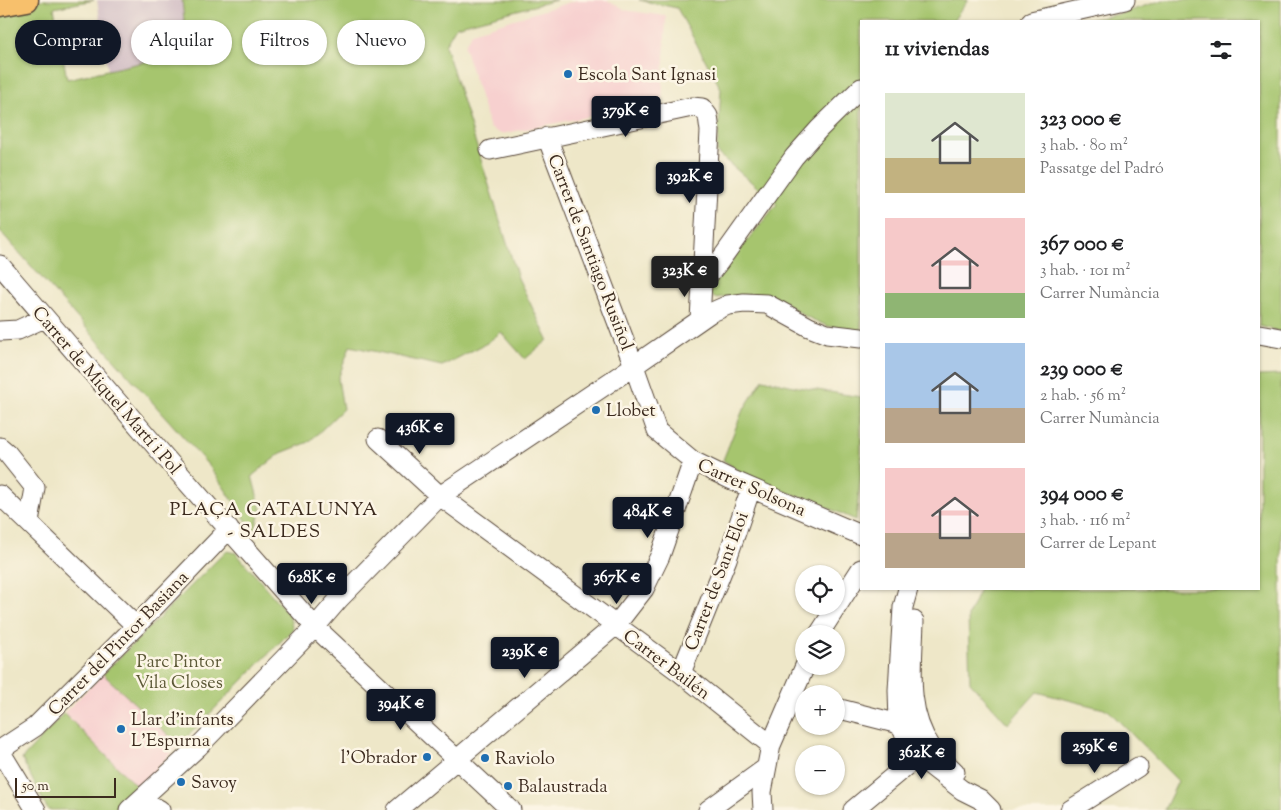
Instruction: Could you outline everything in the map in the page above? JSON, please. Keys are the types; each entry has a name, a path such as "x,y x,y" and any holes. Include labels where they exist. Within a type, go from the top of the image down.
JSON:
{"main road":[{"path":"0,5 27,0"}],"street":[{"path":"1035,20 1125,0"},
{"path":"703,279 707,277 719,262 794,157 819,129 860,89"},
{"path":"490,150 692,107 702,108 708,116 710,131 703,279 705,316"},
{"name":"Carrer de Santiago Rusiñol","path":"547,138 634,366"},
{"name":"Carrer de Miquel Martí i Pol","path":"0,265 44,318 315,627 511,810"},
{"path":"136,805 198,747 440,496 705,316 728,305 744,303 767,304 809,327 827,334 860,338"},
{"path":"0,331 18,330 44,318"},
{"path":"1260,334 1281,338"},
{"name":"Carrer Solsona","path":"634,366 657,431 693,461 860,535"},
{"name":"Carrer Bailén","path":"378,439 440,496 681,673 771,745"},
{"path":"0,447 35,488 29,522"},
{"path":"397,810 616,625 644,589 660,556 693,461"},
{"name":"Carrer de Sant Eloi","path":"681,673 727,559 751,488"},
{"path":"0,495 136,626"},
{"name":"Carrer del Pintor Basiana","path":"0,750 35,728 229,529"},
{"path":"825,625 860,571"},
{"path":"908,590 903,615 898,690 899,724 918,756 962,790 985,804"},
{"path":"919,590 915,607 913,697 918,723 931,747 956,773 970,784 985,804"},
{"path":"763,810 762,792 771,745 795,704"},
{"path":"845,710 899,724"},
{"path":"0,750 36,810"},
{"path":"853,810 918,756"},
{"path":"1070,810 1138,766"},
{"path":"708,810 766,768"},
{"path":"136,805 160,810"}],"shaded area":[{"path":"97,0 182,0 184,20 131,20 131,65 108,70 107,65 121,65 121,20 100,20"},
{"name":"Escola Sant Ignasi","path":"577,0 607,0 624,10 666,16 662,102 501,134 490,128 464,46 472,32"},
{"name":"Llar d'infants L'Espurna","path":"103,674 179,745 138,788 64,713"}],"green space":[{"path":"0,0 94,0 54,8 56,20 15,20 15,65 64,65 67,79 131,65 232,65 232,20 184,20 182,0 556,0 456,26 445,45 518,278 548,340 525,359 501,332 487,343 442,366 350,346 338,379 343,409 309,442 281,453 252,476 261,510 254,532 210,467 0,231"},
{"path":"639,0 968,0 954,20 860,20 860,331 827,326 805,316 786,303 755,294 714,298 710,294 710,289 718,278 777,204 717,153 721,89 677,8"},
{"path":"1163,0 1281,0 1281,332 1260,326 1260,20 1087,20 1120,14"},
{"path":"1281,375 1281,810 1164,810 1178,781 1108,710 1037,692 1008,724 970,682 968,616 980,590 1260,590 1260,376"},
{"path":"763,379 798,387 860,397 860,482 856,520 810,500 752,480 723,460 742,412"},
{"name":"Parc Pintor Vila Closes","path":"226,551 236,553 289,615 293,629 179,745 103,674"},
{"path":"64,713 138,788 113,810 48,810 22,759"}],"place":[{"name":"Escola Sant Ignasi","path":"568,74"},
{"name":"Llobet","path":"596,410"},
{"name":"Llar d'infants L'Espurna","path":"121,729"},
{"name":"l'Obrador","path":"427,757"},
{"name":"Raviolo","path":"485,758"},
{"name":"Savoy","path":"181,782"},
{"name":"Balaustrada","path":"508,786"}],"district":[{"name":"PLAÇA CATALUNYA - SALDES","path":"274,519"}]}
